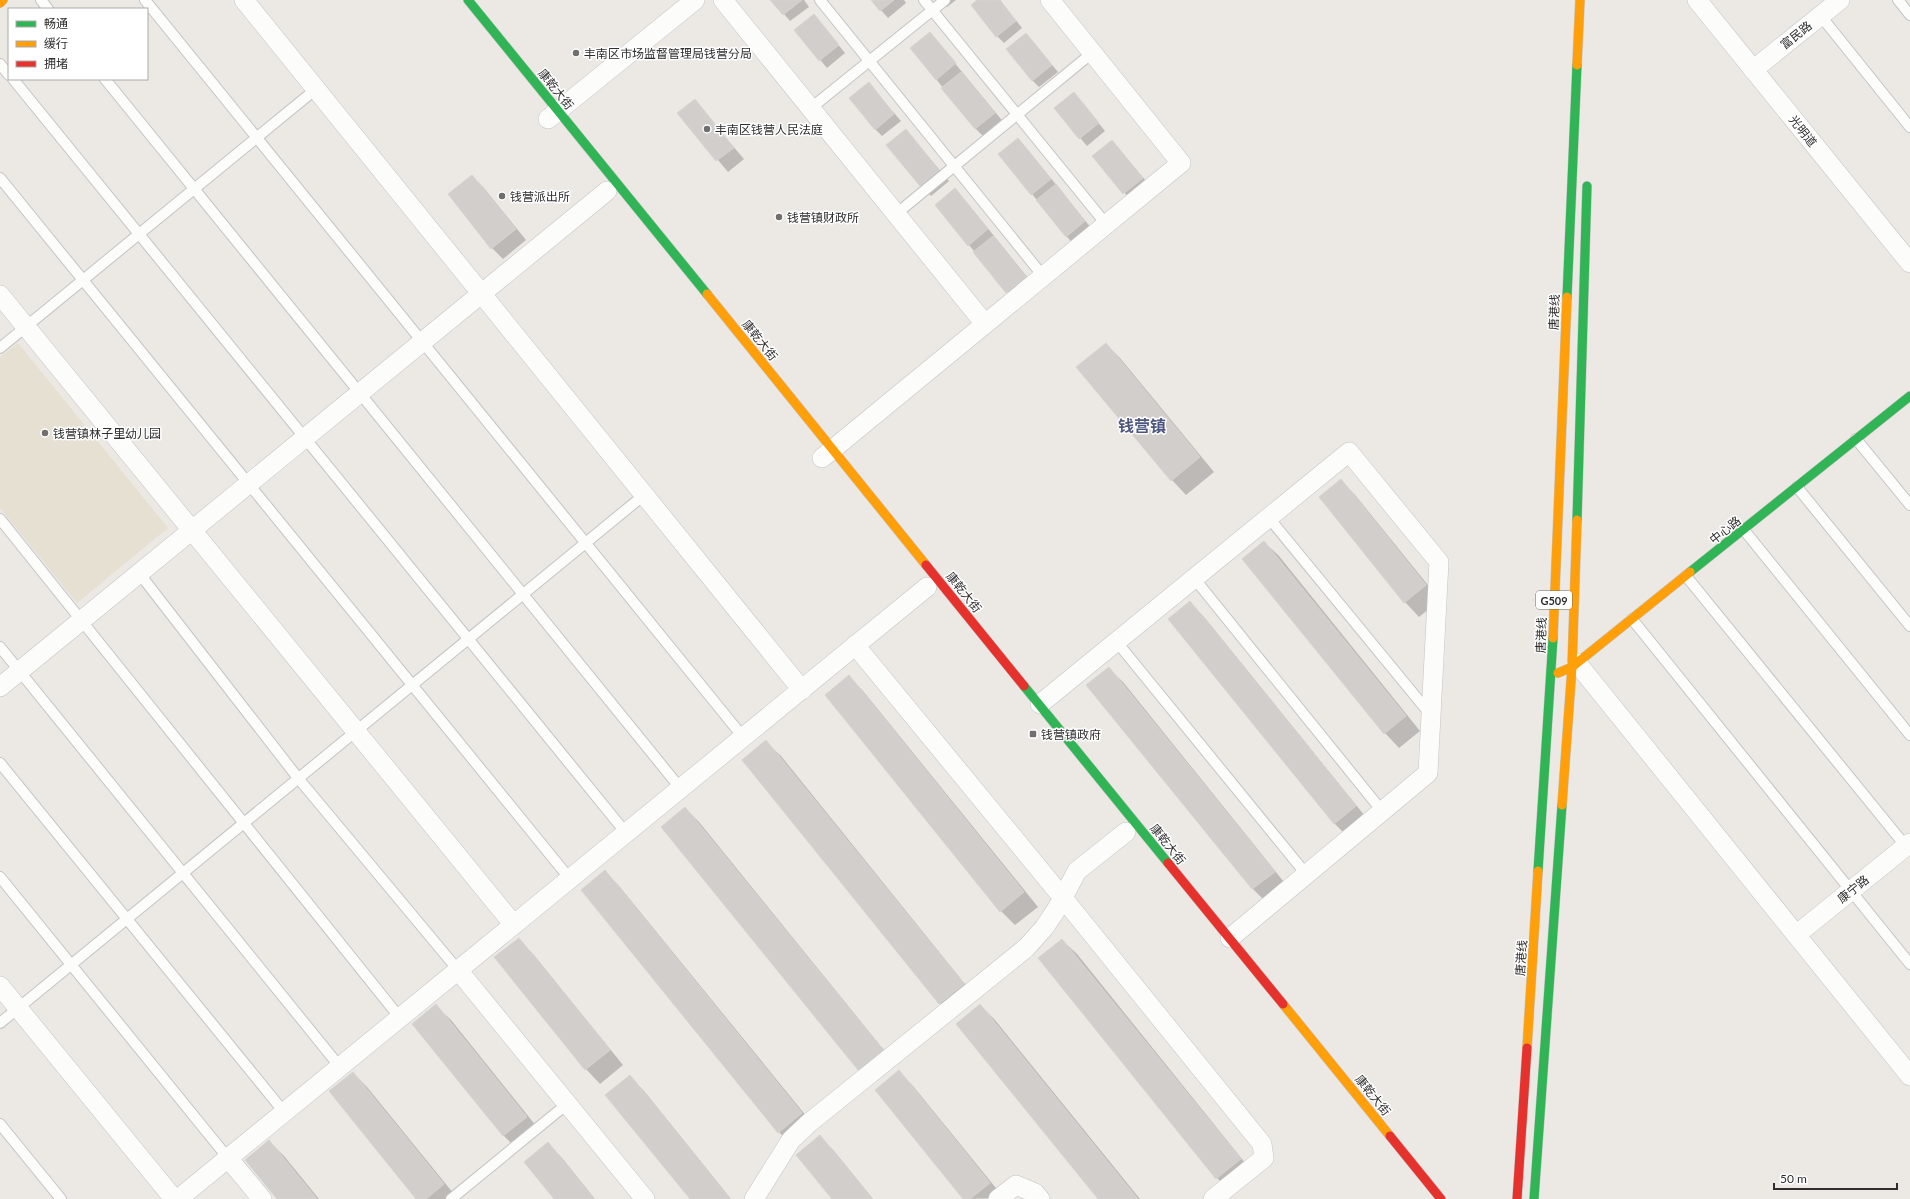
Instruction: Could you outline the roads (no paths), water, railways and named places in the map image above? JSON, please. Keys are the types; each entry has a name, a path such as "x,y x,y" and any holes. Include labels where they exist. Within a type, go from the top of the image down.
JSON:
{"main road":[{"path":"0,3 3,0"},
{"name":"康乾大街","path":"468,0 550,117 825,455 1040,704 1442,1199"},
{"name":"唐港线","path":"1518,1199 1551,676 1580,0"},
{"name":"G509","path":"1534,1199 1574,665 1587,175"},
{"name":"中心路","path":"1551,676 1574,665 1910,396"}],"street":[{"path":"244,0 802,690"},
{"path":"550,117 695,0"},
{"path":"723,0 985,324"},
{"path":"825,455 1181,163 1050,0"},
{"name":"光明道","path":"1697,0 1910,263"},
{"name":"富民路","path":"1753,70 1840,0"},
{"path":"0,686 81,618 249,484 607,191"},
{"path":"0,295 514,925"},
{"path":"1040,704 1349,452 1439,562 1428,773 1230,938"},
{"path":"178,1199 927,587"},
{"path":"855,645 1063,898 1262,1144 1264,1158 1213,1199"},
{"path":"1574,665 1796,934 1910,1076"},
{"path":"754,1199 791,1140 808,1123 1026,948 1044,928 1063,898 1077,871 1126,832"},
{"name":"康宁路","path":"1796,934 1851,890 1909,847"},
{"path":"458,970 645,1199"},
{"path":"0,986 174,1199"},
{"path":"228,1158 262,1199"},
{"path":"998,1199 1016,1185 1035,1193 1040,1199"}],"lane":[{"path":"41,0 47,8"},
{"path":"145,0 743,737"},
{"path":"820,0 1043,276"},
{"path":"924,0 1106,224"},
{"path":"810,108 945,0"},
{"path":"1898,0 1910,15"},
{"path":"1820,15 1910,127"},
{"path":"896,214 1092,53"},
{"path":"0,64 8,74"},
{"path":"13,80 626,833"},
{"path":"106,80 681,789"},
{"path":"0,348 316,89"},
{"path":"0,178 570,878"},
{"path":"1856,439 1910,506"},
{"path":"1797,487 1910,626"},
{"path":"0,1023 644,495"},
{"path":"1269,518 1431,716"},
{"path":"0,519 81,618 400,1018"},
{"path":"1744,530 1910,735"},
{"path":"139,573 298,778 458,970"},
{"path":"1686,576 1909,847"},
{"path":"1194,578 1382,811"},
{"path":"1632,619 1910,964"},
{"path":"1116,642 1306,874"},
{"path":"0,647 340,1067"},
{"path":"0,763 284,1112"},
{"path":"0,877 228,1158"},
{"path":"451,1199 567,1104"},
{"path":"0,1124 61,1199"}],"place":[{"name":"丰南区市场监督管理局钱营分局","path":"576,53"},
{"name":"丰南区钱营人民法庭","path":"707,129"},
{"name":"钱营派出所","path":"502,196"},
{"name":"钱营镇财政所","path":"779,217"},
{"name":"钱营镇林子里幼儿园","path":"45,433"},
{"name":"钱营镇政府","path":"1033,734"}],"district":[{"name":"钱营镇","path":"1142,425"}]}
